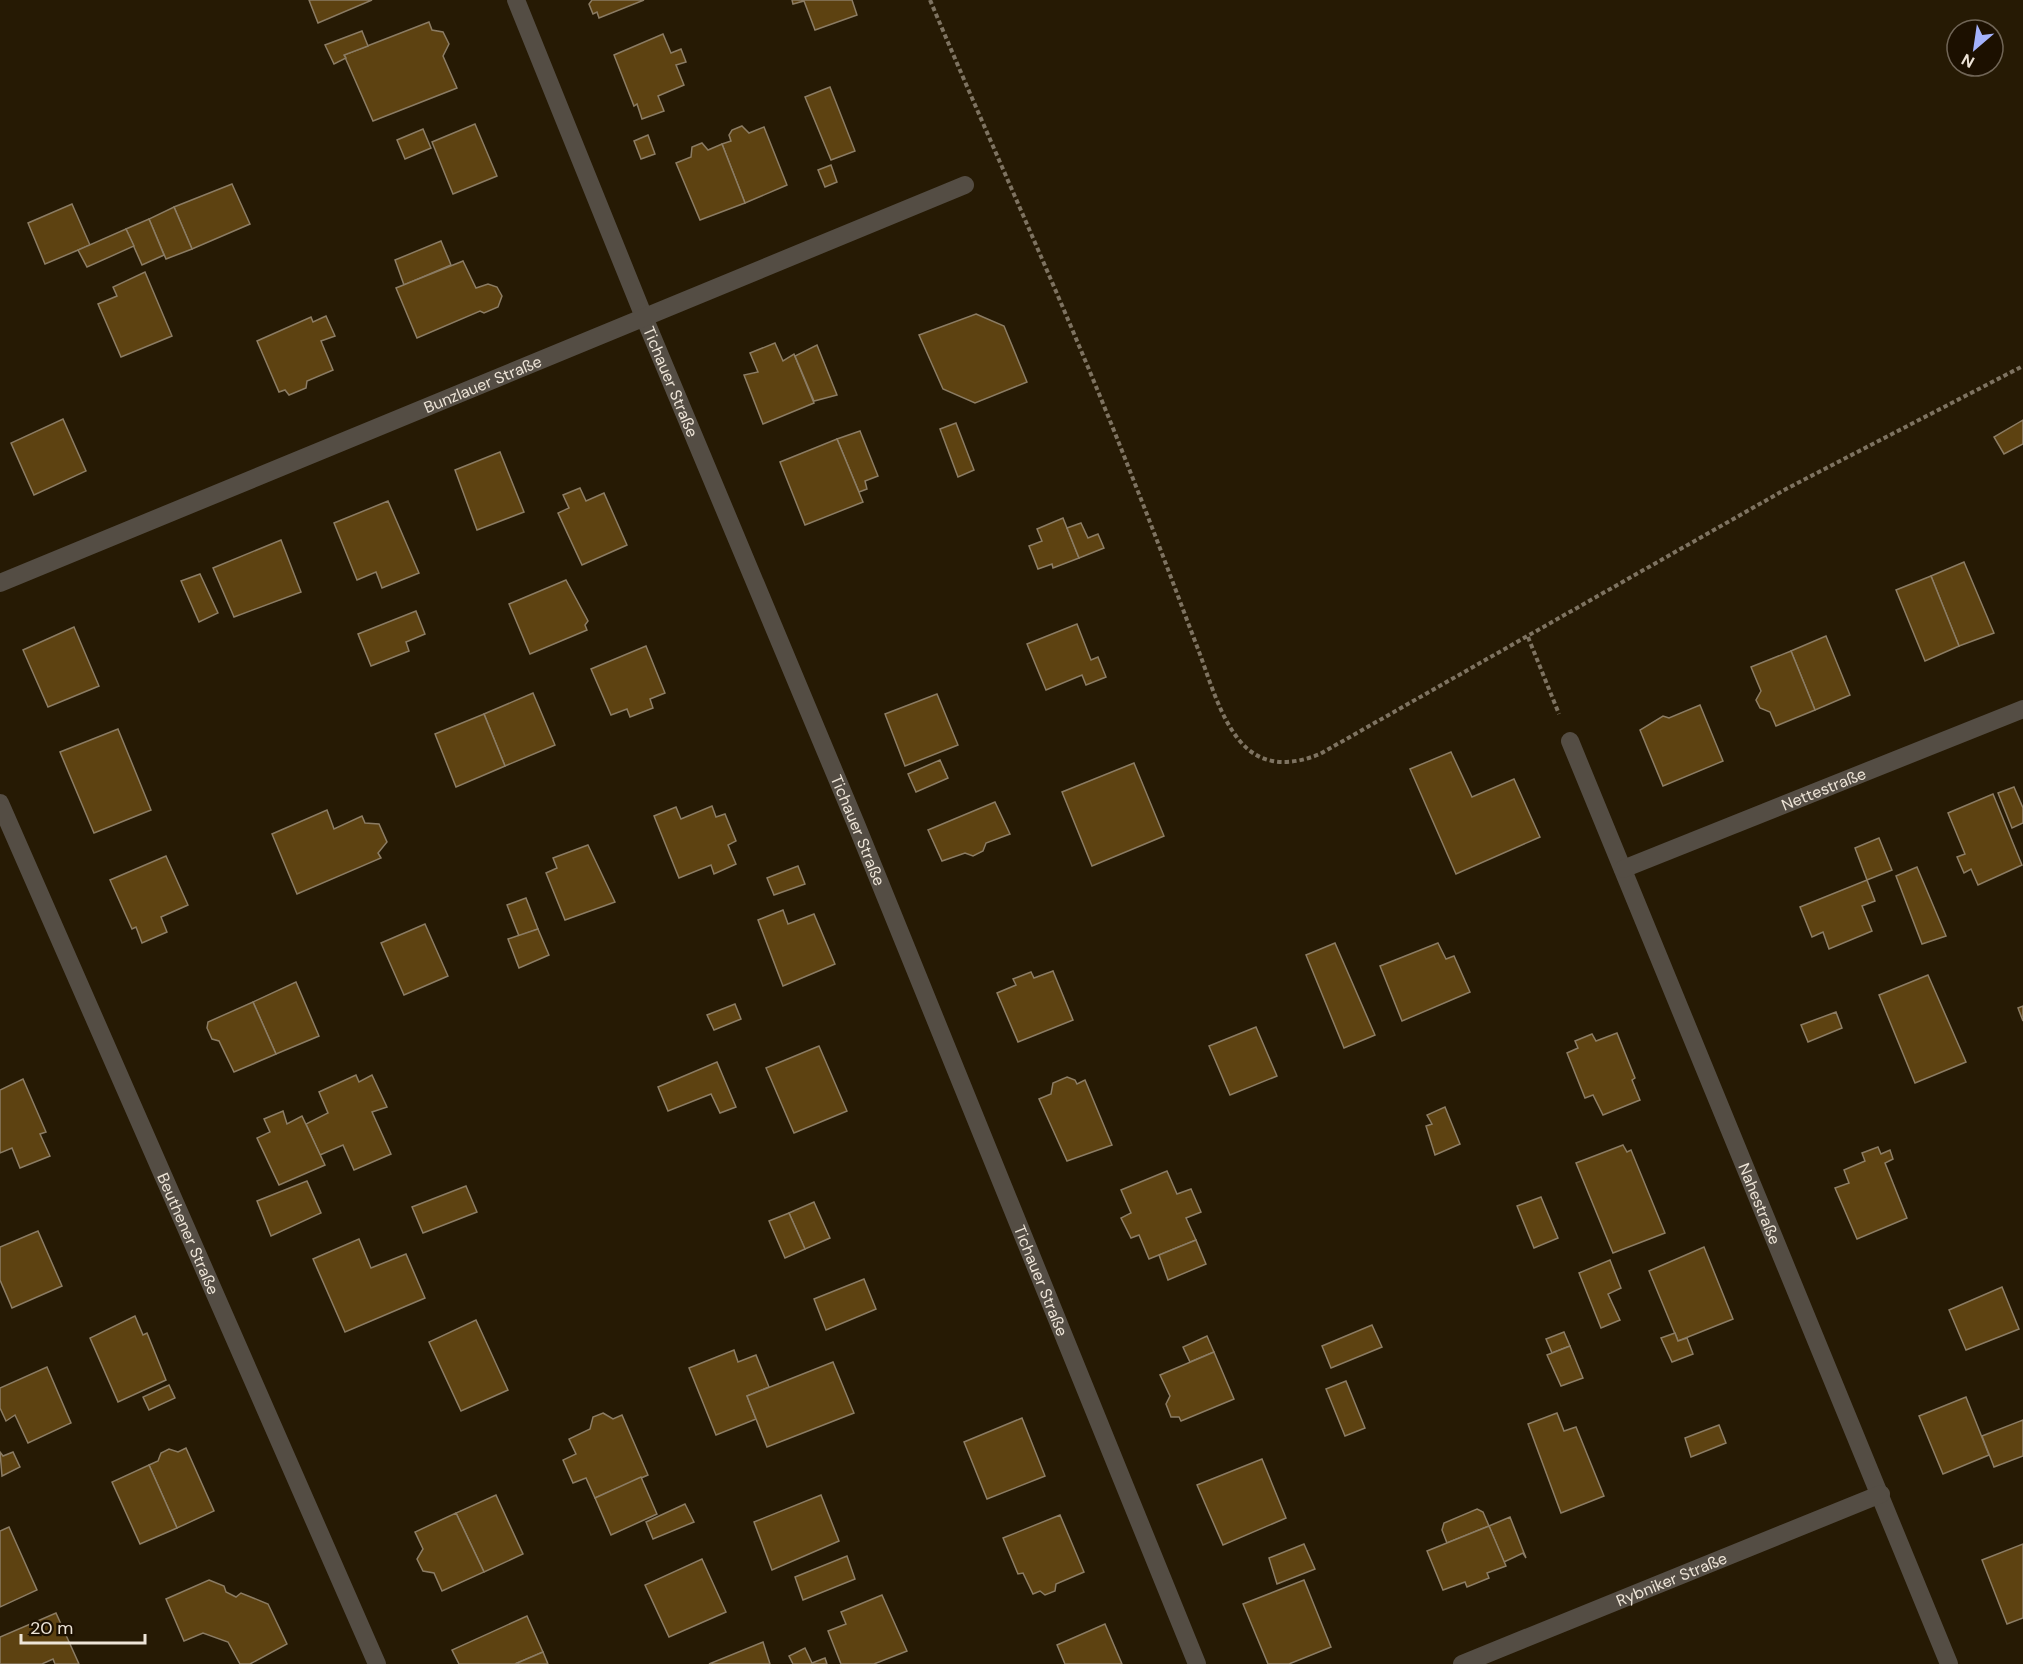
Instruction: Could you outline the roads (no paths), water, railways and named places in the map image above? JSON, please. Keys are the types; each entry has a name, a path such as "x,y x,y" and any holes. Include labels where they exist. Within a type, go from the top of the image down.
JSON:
{"street":[{"name":"Tichauer Straße","path":"516,0 644,317 856,824 1197,1664"},
{"name":"Bunzlauer Straße","path":"0,584 965,185"},
{"name":"Nettestraße","path":"1623,870 2023,710"},
{"name":"Nahestraße","path":"1570,741 1881,1494 1948,1664"},
{"name":"Beuthener Straße","path":"0,803 377,1664"},
{"name":"Rybniker Straße","path":"1462,1664 1881,1494"}]}
